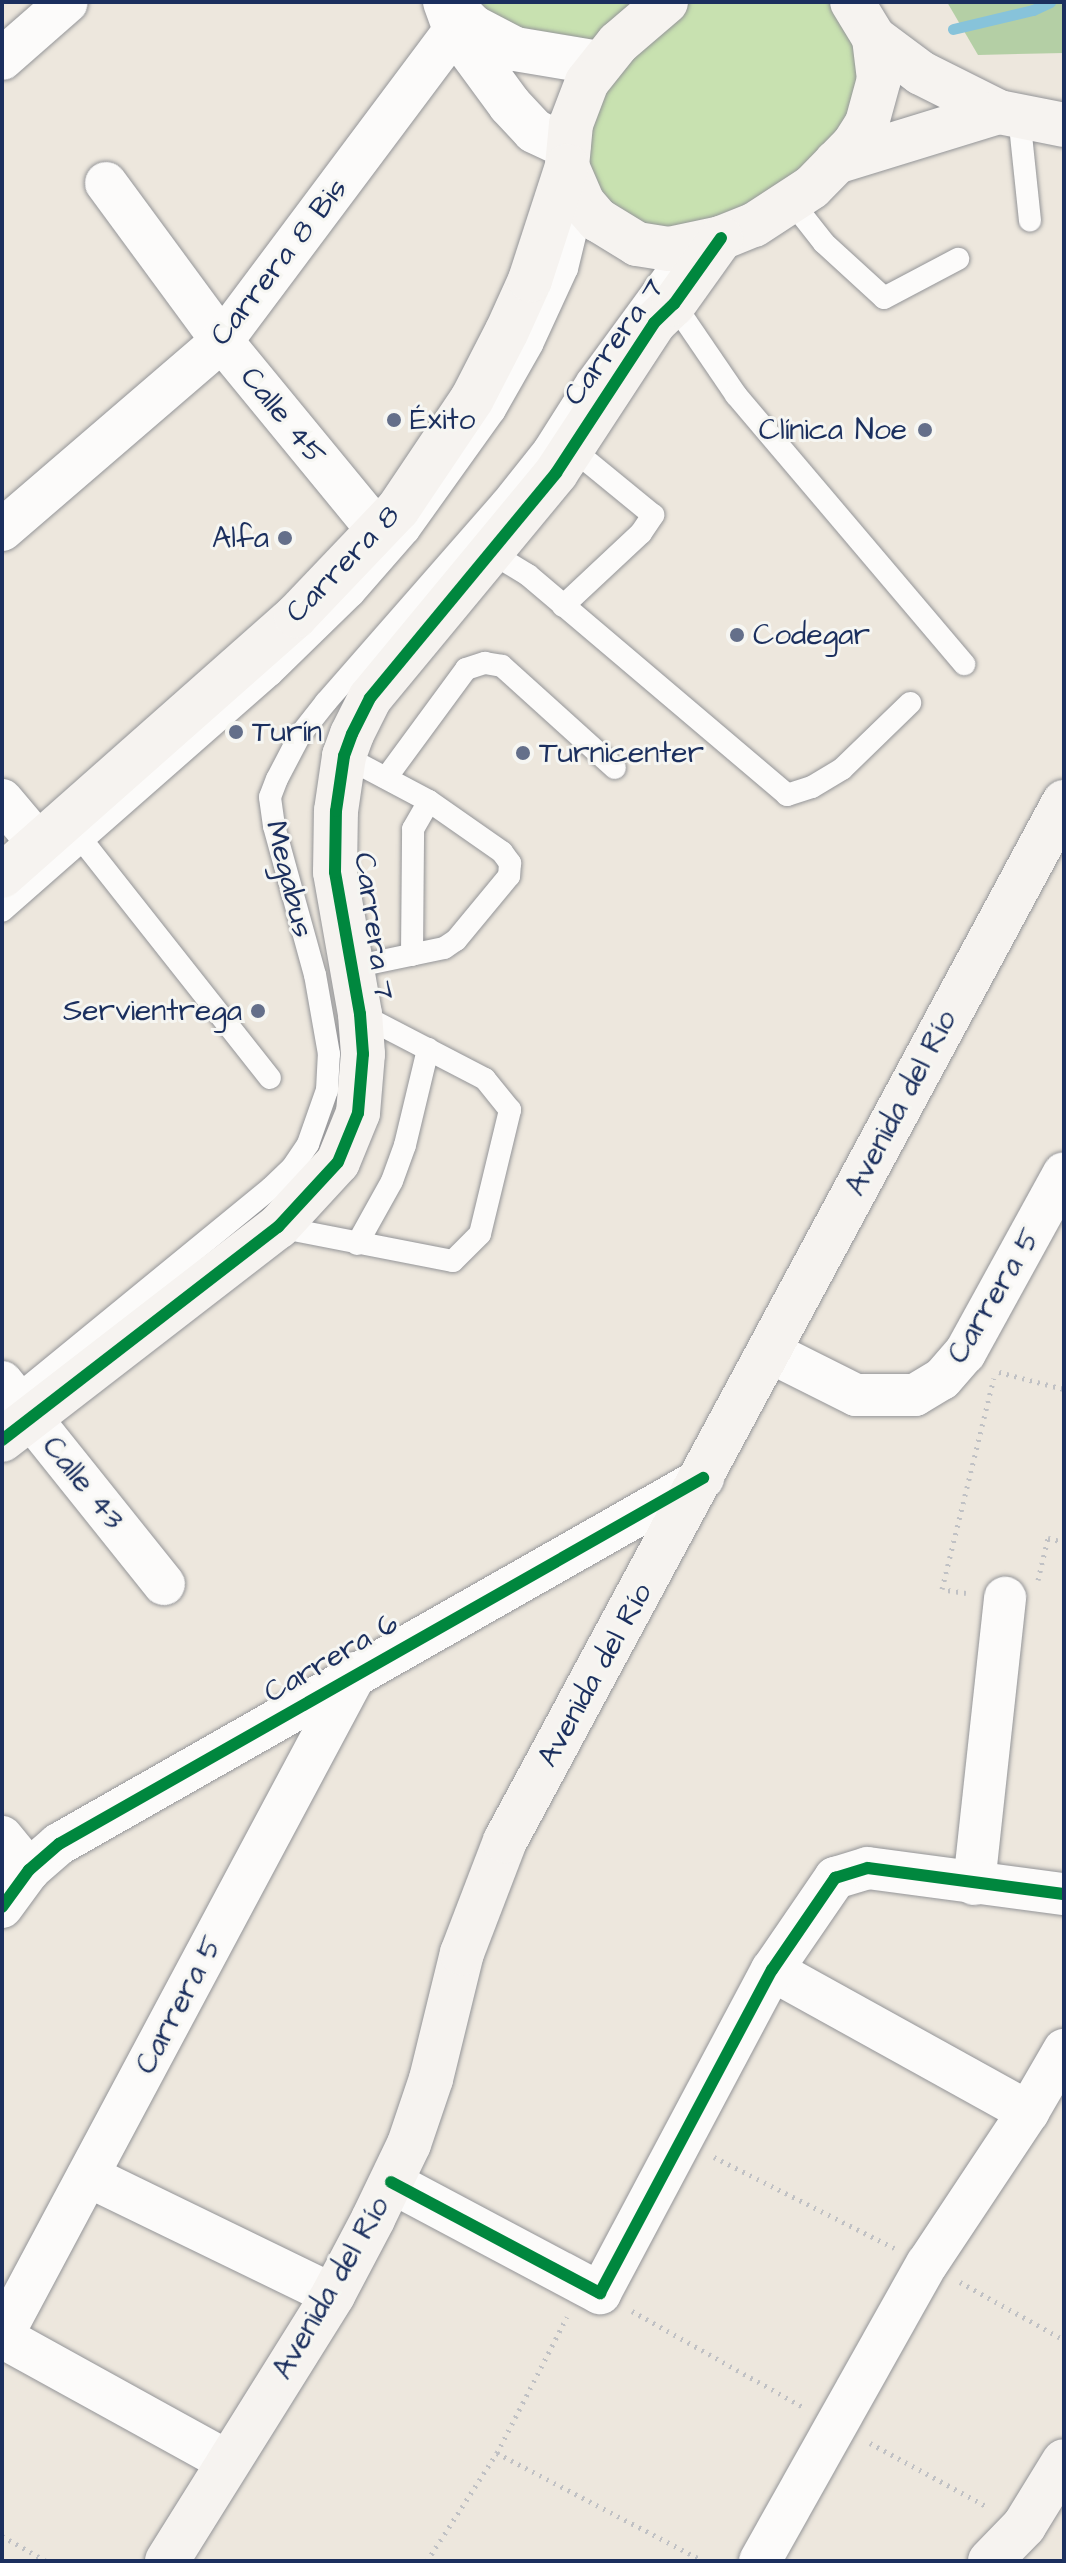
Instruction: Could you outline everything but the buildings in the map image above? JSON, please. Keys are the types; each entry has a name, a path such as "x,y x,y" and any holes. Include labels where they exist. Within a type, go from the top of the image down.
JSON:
{"main road":[{"name":"Carrera 8","path":"2,876 63,834 296,616 378,531 430,465 472,399 530,280 573,172 579,98 599,63 666,2"},
{"path":"573,172 616,234 637,244 702,243 754,225 791,201 854,144 876,99 879,79 865,13"},
{"path":"865,13 921,73 1009,114 1064,125"},
{"path":"836,162 1009,114"},
{"name":"Carrera 7","path":"10,1409 278,1227 322,1184 349,1142 362,1083 360,1014 335,872 336,811 344,756 370,698 556,473 570,447 654,323 674,304 702,243"},
{"name":"Avenida del Río","path":"167,2561 333,2295 391,2182 431,2079 462,1953 505,1841 1064,802"},
{"path":"990,2561 1024,2526 1064,2461"}],"street":[{"path":"2,59 67,2"},
{"path":"449,11 515,49 599,63"},
{"path":"449,11 534,131 573,172"},
{"name":"Carrera 8 Bis","path":"2,530 222,341 449,11"},
{"name":"Calle 45","path":"106,183 222,341 378,531"},
{"path":"2,800 63,834"},
{"name":"Carrera 5","path":"770,1352 856,1395 915,1395 942,1379 965,1353 1058,1197"},
{"name":"Calle 43","path":"10,1409 164,1584"},
{"name":"Carrera 6","path":"2,1907 29,1870 59,1844 703,1478"},
{"path":"974,1884 1005,1598"},
{"name":"Carrera 5","path":"2,2337 356,1673"},
{"path":"2,1837 29,1870"},
{"path":"391,2182 600,2293 772,1970 835,1878 868,1868 1064,1894"},
{"path":"772,1970 1028,2112"},
{"path":"760,2561 927,2264 1028,2112 1064,2050"},
{"path":"88,2176 333,2295"},
{"path":"2,2337 228,2462"}],"lane":[{"path":"1009,114 1030,220"},
{"path":"2,911 63,834 271,675 353,595 408,532 494,412 532,345 567,269 573,172"},
{"path":"791,201 824,243 884,298 958,259"},
{"name":"Megabus","path":"10,1409 271,1188 292,1168 308,1144 327,1090 329,1054 315,975 274,826 270,797 277,779 300,735 326,702 493,512 545,447 588,379 702,243"},
{"path":"674,304 736,395 964,664"},
{"path":"563,606 641,533 653,515 570,447"},
{"path":"492,553 528,575 787,795 812,787 842,769 910,703"},
{"path":"386,778 466,669 485,663 502,666 615,768"},
{"path":"344,756 429,801 502,852 510,863 509,876 456,940 444,948 353,967"},
{"path":"412,955 413,829 429,801"},
{"path":"63,834 270,1078"},
{"path":"278,1227 453,1261 480,1234 510,1110 485,1079 360,1014"},
{"path":"357,1244 392,1181 405,1145 428,1049"}],"path":[{"path":"1064,1389 996,1372 942,1589 1005,1598 1035,1593 1048,1538 1064,1542"},
{"path":"681,2140 927,2264 1064,2340"},
{"path":"427,2561 497,2453 584,2285"},
{"path":"497,2453 704,2561"},
{"path":"2,2536 46,2561"}],"green space":[{"path":"457,2 852,2 867,123 684,248 583,203 587,82"},
{"path":"947,2 1064,2 1064,53 978,55"}],"waterway":[{"path":"953,29 1033,10 1050,2"}],"cycle path":[{"path":"2,1440 278,1227 338,1162 358,1113 363,1054 360,1014 335,872 336,811 344,756 352,734 370,698 556,473 654,323 674,304 721,238"},
{"path":"2,1907 29,1870 59,1844 703,1478"},
{"path":"391,2182 600,2293 772,1970 835,1878 868,1868 1064,1894"}],"place":[{"name":"Éxito","path":"394,420"},
{"name":"Clínica Noe","path":"925,430"},
{"name":"Alfa","path":"285,538"},
{"name":"Codegar","path":"737,635"},
{"name":"Turín","path":"236,732"},
{"name":"Turnicenter","path":"523,753"},
{"name":"Servientrega","path":"258,1011"}]}
